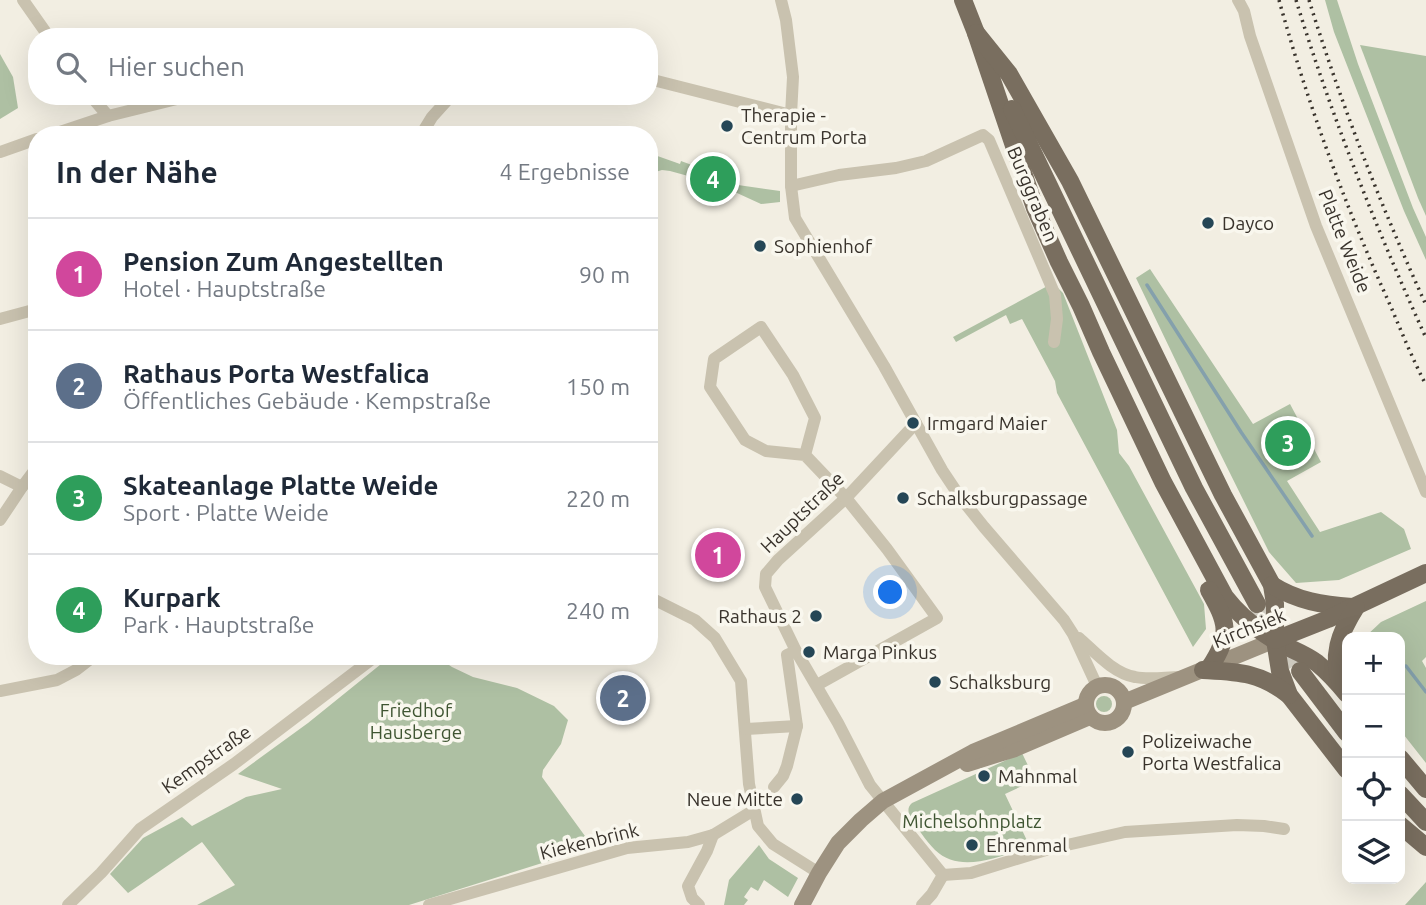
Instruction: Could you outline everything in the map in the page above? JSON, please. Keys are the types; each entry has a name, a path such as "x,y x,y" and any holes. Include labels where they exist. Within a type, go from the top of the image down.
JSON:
{"main road":[{"path":"962,0 1194,488 1257,604"},
{"path":"976,33 1040,219 1188,531 1232,607 1275,640 1315,662 1342,689"},
{"path":"976,33 1009,75 1070,181 1223,495 1272,585 1275,640 1280,671 1289,695"},
{"path":"1188,531 1196,567 1226,626 1221,648 1200,671"},
{"name":"Kirchsiek","path":"1124,702 1356,607 1426,573"},
{"path":"1272,585 1305,601 1356,607 1343,632"},
{"path":"1342,634 1337,646 1336,665 1342,683"},
{"path":"1200,671 1255,676 1277,686 1289,695 1342,764"},
{"path":"1300,671 1342,726"},
{"path":"1097,686 1115,687 1124,702 1121,715 1111,722 1100,723 1088,711 1088,694 1097,686"},
{"path":"802,905 838,843 883,802 973,752 1088,711"},
{"path":"1405,764 1426,789"},
{"path":"1405,799 1426,822"},
{"path":"1405,829 1426,846"}],"street":[{"path":"23,0 43,28"},
{"path":"781,0 793,76 791,186 795,218 942,470 960,497 1063,620 1073,634 1097,686"},
{"name":"Platte Weide","path":"1238,0 1316,226 1426,492"},
{"path":"658,81 791,115"},
{"path":"99,105 108,116"},
{"path":"78,126 153,105"},
{"path":"426,126 443,105"},
{"name":"Burggraben","path":"791,186 839,174 896,168 926,161 983,135 989,139 1055,295 1057,319 1054,342"},
{"path":"0,152 28,142"},
{"path":"0,319 28,311"},
{"path":"805,455 815,418 793,375 761,327 714,359 710,387 745,440 766,452 805,455 846,498 937,618 817,685"},
{"name":"Hauptstraße","path":"916,423 846,498 778,560 766,574 765,587 796,651 870,785 943,875"},
{"path":"0,476 22,487"},
{"path":"0,520 28,479"},
{"path":"658,602 695,620 715,638 741,681 749,784 758,826 773,844 819,873"},
{"path":"1073,634 1110,665 1131,676 1138,678 1200,671"},
{"path":"774,787 787,766 797,726 787,655 796,651"},
{"path":"0,691 58,680 82,665"},
{"name":"Kempstraße","path":"68,905 140,829 234,764 364,665"},
{"path":"746,729 797,726"},
{"name":"Kiekenbrink","path":"429,905 627,849 688,842 713,835 754,810"},
{"path":"922,905 943,875 971,873 1049,849 1125,832 1237,825 1284,829"},
{"path":"699,905 692,898 688,886 713,835"}],"green space":[{"path":"1325,0 1337,0 1358,64 1426,237 1426,260 1334,32"},
{"path":"1360,45 1426,56 1426,216 1418,198"},
{"path":"0,54 13,77 18,108 0,119"},
{"path":"658,156 680,164 681,161 727,178 726,181 738,185 780,191 780,202 761,204 728,191 721,185 658,171"},
{"path":"1150,269 1253,424 1290,404 1321,462 1287,481 1320,532 1381,512 1404,529 1411,549 1339,580 1296,583 1269,552 1136,278"},
{"path":"1053,283 1063,293 1117,430 1119,453 1129,466 1204,604 1206,629 1193,647 1057,393 1055,381 1022,319 1010,324 1006,315 956,342 953,337"},
{"path":"1426,601 1426,657 1422,661 1426,668 1426,763 1405,736 1405,632 1370,632 1381,622"},
{"name":"Friedhof Hausberge","path":"380,665 449,665 473,677 517,688 554,706 568,720 561,744 543,770 542,777 593,847 409,905 197,905 235,885 202,842 128,893 110,874 143,838 182,817 192,826 246,797 282,789 238,774 308,723"},
{"path":"1101,696 1107,696 1112,704 1110,710 1101,712 1096,707 1096,701"},
{"name":"Michelsohnplatz","path":"1022,753 1035,780 1005,794 1030,847 969,862 945,857 935,850 909,815 911,804"},
{"path":"759,845 769,859 798,878 788,897 764,880 758,891 751,887 744,897 748,900 744,905 724,905 729,880"},
{"path":"1426,882 1426,905 1405,905"}],"waterway":[{"path":"1147,285 1241,432 1312,536"},
{"path":"1406,666 1426,692"}],"tunnel":[{"path":"1257,604 1300,671"}],"railway":[{"path":"1279,0 1302,78 1343,194 1426,385"},
{"path":"1296,0 1355,171 1426,338"},
{"path":"1309,0 1334,78 1363,154 1426,305"}],"place":[{"name":"Therapie - Centrum Porta","path":"727,126"},
{"name":"Kurpark","path":"713,179"},
{"name":"Dayco","path":"1208,223"},
{"name":"Sophienhof","path":"760,246"},
{"name":"Irmgard Maier","path":"913,423"},
{"name":"Skateanlage Platte Weide","path":"1288,443"},
{"name":"Schalksburgpassage","path":"903,498"},
{"name":"Pension Zum Angestellten","path":"718,555"},
{"name":"Rathaus 2","path":"816,616"},
{"name":"Marga Pinkus","path":"809,652"},
{"name":"Schalksburg","path":"935,682"},
{"name":"Rathaus Porta Westfalica","path":"623,698"},
{"name":"Polizeiwache Porta Westfalica","path":"1128,752"},
{"name":"Mahnmal","path":"984,776"},
{"name":"Neue Mitte","path":"797,799"},
{"name":"Ehrenmal","path":"972,845"}]}
